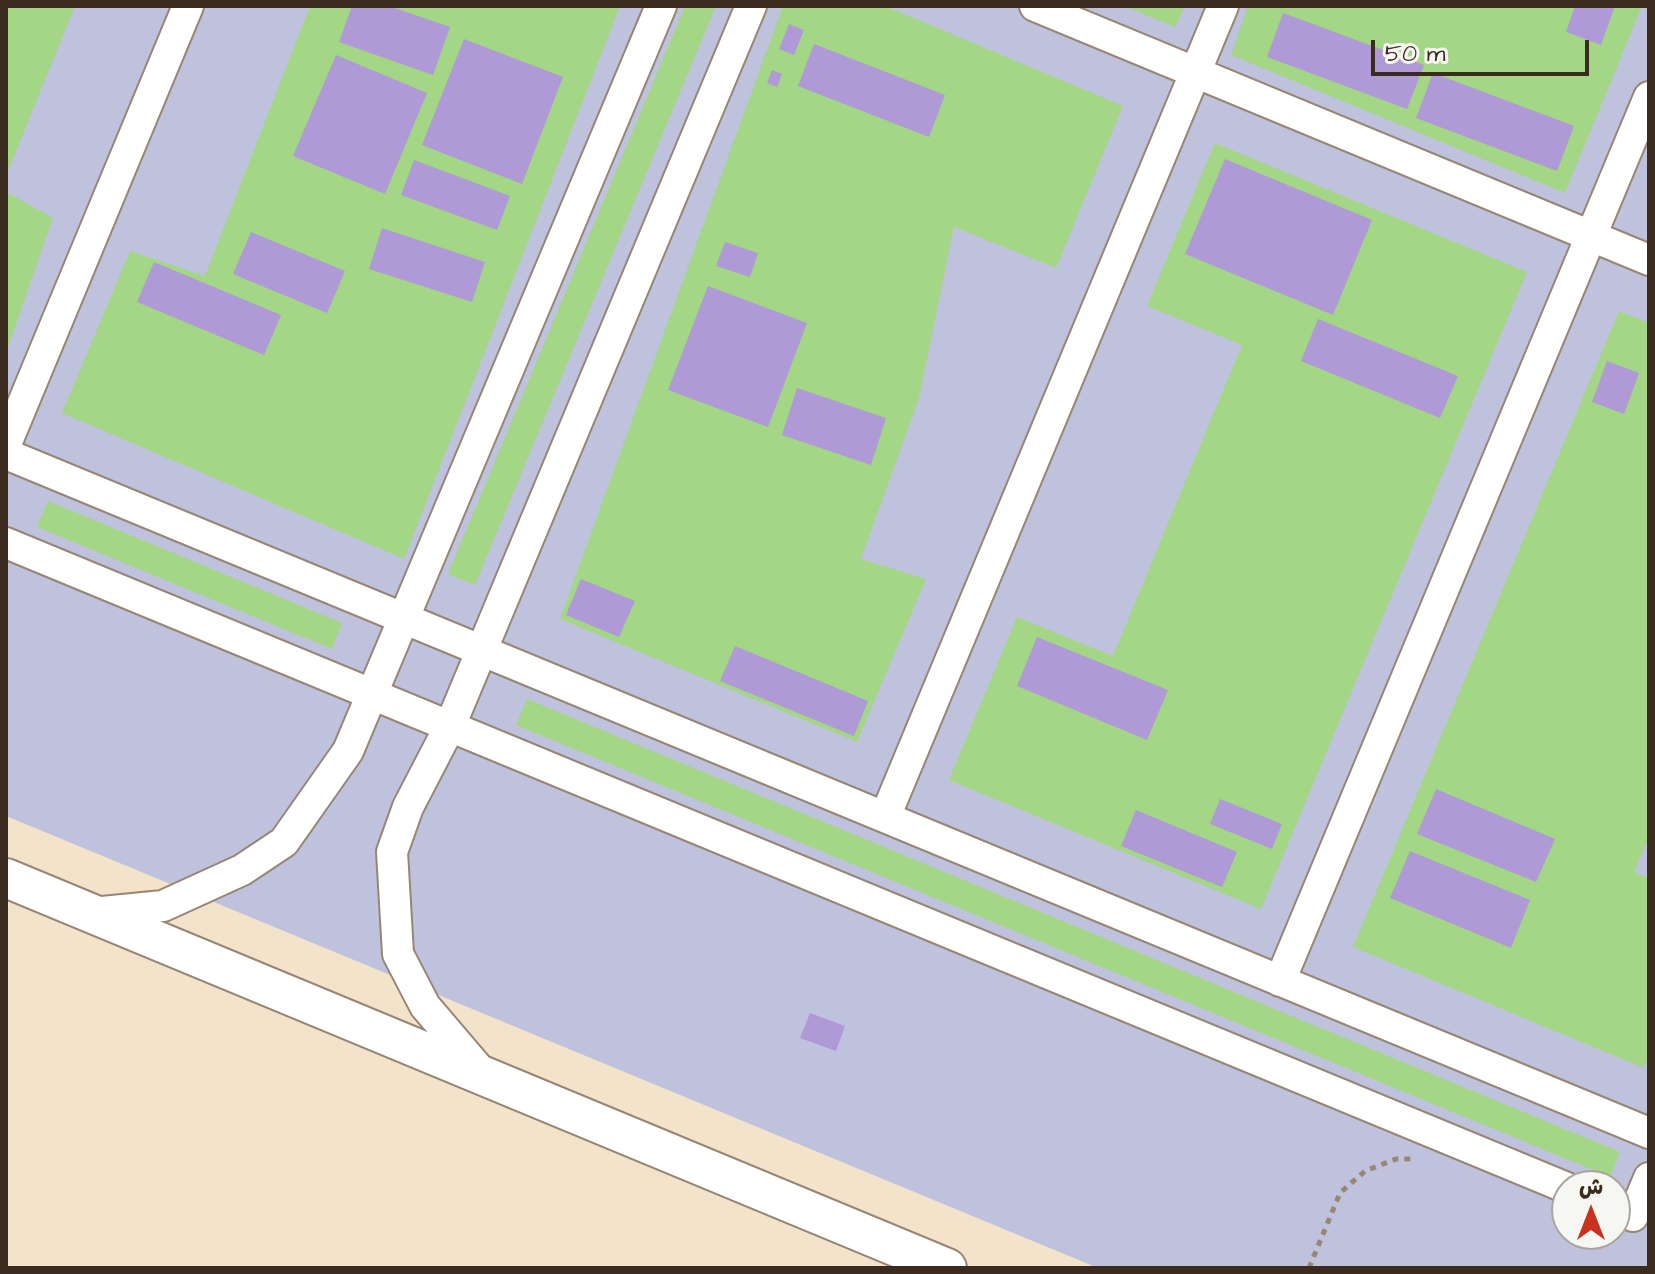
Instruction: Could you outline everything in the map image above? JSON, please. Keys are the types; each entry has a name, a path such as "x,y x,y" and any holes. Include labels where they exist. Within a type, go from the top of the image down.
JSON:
{"main road":[{"path":"6,878 947,1268"}],"street":[{"path":"6,444 188,6"},
{"path":"92,913 163,906 242,870 284,842 348,751 661,6"},
{"path":"485,1076 425,1006 398,954 392,852 408,807 450,726 751,6"},
{"path":"1035,6 1649,260"},
{"path":"885,817 1223,6"},
{"path":"1280,981 1649,97"},
{"path":"6,454 1649,1133"},
{"path":"6,543 1551,1181"},
{"path":"1632,1216 1649,1178"}],"path":[{"path":"1309,1268 1340,1193 1365,1171 1396,1159 1418,1159"}],"shaded area":[{"path":"6,6 1649,6 1649,1268 1098,1268 6,816"}],"green space":[{"path":"6,6 75,6 6,176"},
{"path":"310,6 620,6 404,559 62,413 130,251 205,276"},
{"path":"685,6 716,6 475,585 448,574"},
{"path":"783,6 885,6 1123,106 1056,268 954,227 919,398 861,559 926,579 857,742 560,619"},
{"path":"1124,6 1185,6 1175,27"},
{"path":"1248,6 1642,6 1565,193 1231,55"},
{"path":"1215,143 1527,272 1261,909 949,780 1017,617 1113,656 1242,345 1147,306"},
{"path":"6,192 53,218 6,353"},
{"path":"1619,311 1649,323 1649,837 1634,872 1649,878 1649,1056 1644,1068 1353,947"},
{"path":"48,501 342,623 332,649 37,527"},
{"path":"527,699 1620,1152 1613,1170 1593,1170 516,725"}],"building":[{"path":"352,6 389,6 450,27 433,75 339,42"},
{"path":"1575,6 1615,6 1601,45 1566,32"},
{"path":"1283,13 1424,65 1407,109 1267,57"},
{"path":"789,24 804,30 794,55 779,49"},
{"path":"464,39 563,77 522,184 422,145"},
{"path":"814,44 945,95 929,137 798,86"},
{"path":"336,55 427,93 385,194 293,156"},
{"path":"772,70 782,74 777,87 767,83"},
{"path":"1433,73 1574,126 1557,171 1416,118"},
{"path":"1225,159 1372,220 1333,315 1185,254"},
{"path":"414,160 510,196 497,230 401,195"},
{"path":"382,228 485,262 472,302 369,269"},
{"path":"251,232 345,271 327,313 233,274"},
{"path":"725,242 758,253 750,277 716,266"},
{"path":"154,262 281,315 264,355 137,302"},
{"path":"708,286 807,323 768,427 668,390"},
{"path":"1318,319 1458,376 1440,418 1301,361"},
{"path":"1607,361 1639,373 1624,414 1592,402"},
{"path":"797,388 886,418 871,465 782,435"},
{"path":"581,579 635,601 619,637 566,615"},
{"path":"1037,637 1168,690 1147,740 1017,686"},
{"path":"735,646 868,701 854,736 720,681"},
{"path":"1436,789 1555,839 1536,882 1417,834"},
{"path":"1220,799 1282,824 1272,849 1210,824"},
{"path":"1136,810 1237,852 1222,887 1121,846"},
{"path":"1410,851 1530,900 1511,948 1390,898"},
{"path":"810,1013 845,1026 836,1051 800,1038"}]}
